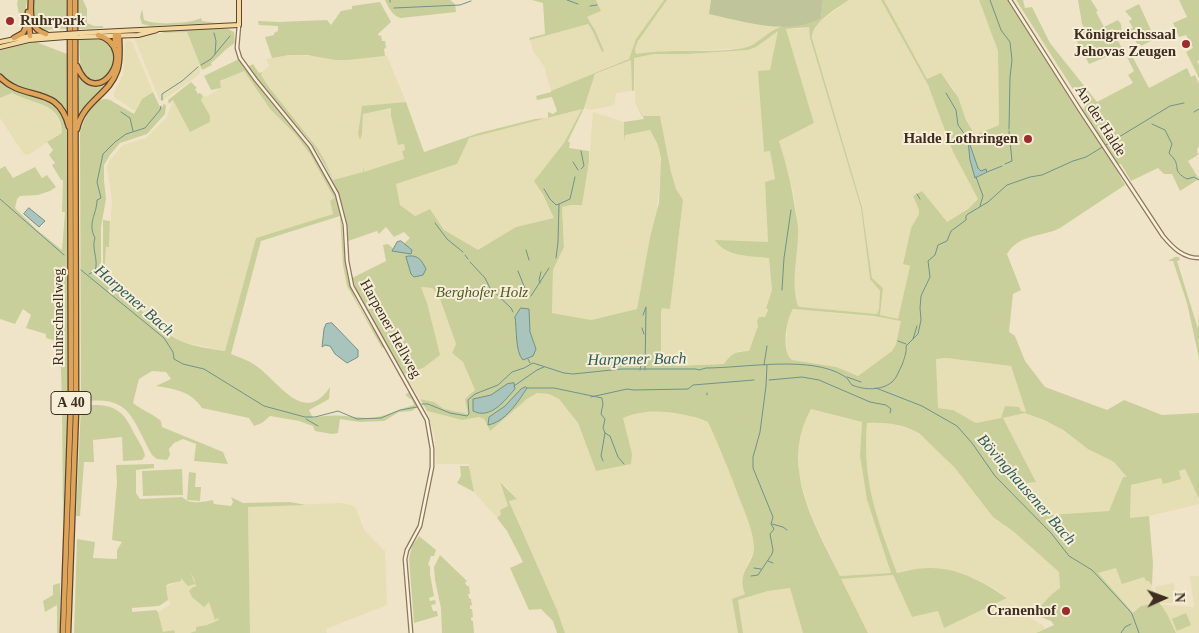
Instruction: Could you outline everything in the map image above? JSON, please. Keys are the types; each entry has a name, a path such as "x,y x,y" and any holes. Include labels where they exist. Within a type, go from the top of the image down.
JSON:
{"highway":[{"path":"30,0 28,21 30,36"},
{"path":"30,0 32,25 37,30 46,34"},
{"name":"Ruhrschnellweg","path":"68,633 76,438 73,143 69,0"},
{"name":"Ruhrschnellweg","path":"63,633 71,415 75,0"},
{"path":"14,38 24,31 28,21"},
{"path":"75,55 77,68 90,82 97,84 106,80 112,74 115,67 116,34"},
{"path":"73,143 83,112 116,74 119,64 116,34"},
{"path":"98,35 112,42 116,52"},
{"path":"0,77 16,90 48,98 59,106 67,120 73,143"}],"main road":[{"name":"Harpener Hellweg","path":"239,0 239,26"},
{"path":"0,42 14,38 46,34 98,35 164,29 239,26"},
{"path":"80,35 138,35 164,29"},
{"path":"0,47 66,35"},
{"path":"30,36 35,40"}],"street":[{"name":"An der Halde","path":"1010,0 1154,224 1176,250 1188,256 1199,258"},
{"name":"Harpener Hellweg","path":"239,26 237,48 240,58 310,146 337,194 345,225 346,261 352,286 427,420 432,449 432,467 420,526 407,550 405,559 411,633"}],"shaded area":[{"path":"596,0 664,0 634,43 632,56 629,59 551,91 544,66 533,51 530,40 588,24 602,51 604,51 587,17 601,11"},
{"path":"667,0 711,0 710,14 779,27 757,43 745,48 636,54 635,49 640,37"},
{"path":"849,0 881,0 928,85 953,152 978,199 968,209 946,223 922,191 913,196 919,214 911,228 903,264 910,266 898,319 902,320 896,344 892,351 858,376 845,371 792,360 787,353 786,342 789,314 794,309 894,319 880,315 883,288 872,278 862,207 812,38 816,25"},
{"path":"884,0 979,0 998,51 999,125 975,135 966,120 954,89 941,74 927,79"},
{"path":"809,26 810,38 861,208 870,279 880,291 877,314 801,307 798,306 796,300 794,281 798,225 794,195 779,141 814,123 786,29 799,29"},
{"path":"779,30 770,71 759,71 764,152 770,151 775,180 765,182 768,243 720,241 744,255 769,258 772,290 766,307 767,314 765,317 759,317 757,321 758,326 749,351 739,351 724,364 676,366 661,358 661,313 662,308 670,308 683,200 676,189 671,172 661,120 642,116 635,102 634,58 654,54 748,50"},
{"path":"187,32 200,66 200,73 162,101 159,99 134,37"},
{"path":"127,40 132,42 153,92 142,99 135,111 114,97 114,92 123,75 125,42"},
{"path":"289,55 315,56 335,60 387,56 406,102 362,107 358,134 359,139 362,134 363,114 391,108 398,145 404,144 405,150 402,152 404,160 333,180 318,149 261,75 269,66 266,59"},
{"path":"631,60 632,91 616,93 615,105 591,110 584,108 595,75"},
{"path":"244,71 270,109 295,134 310,154 334,198 330,201 333,214 256,238 226,351 182,342 129,299 105,273 106,247 109,246 112,201 107,167 110,160 123,145 146,138 167,117 173,100 208,115 201,99 203,96 206,97 221,88 220,82"},
{"path":"12,93 21,98 44,104 51,109 58,118 62,133 30,154 26,155 23,153 0,118 0,98"},
{"path":"582,109 564,144 534,181 555,218 516,227 478,251 444,230 430,209 415,216 400,205 396,184 457,164 468,138"},
{"path":"593,112 624,122 625,135 650,130 658,145 661,164 657,212 650,237 637,309 591,320 552,313 553,270 564,247 562,207 582,205 589,162"},
{"path":"421,287 432,288 439,296 456,344 452,353 463,362 475,390 468,414 443,409 434,402 420,399 404,374 423,368 427,303"},
{"path":"946,358 1011,366 1026,412 1021,411 1001,418 976,423 953,410 938,408 936,359"},
{"path":"537,393 549,394 559,399 578,423 596,471 632,454 623,418 653,411 686,415 708,422 722,451 751,529 755,549 746,567 745,594 732,599 738,633 565,633 557,610 509,500 517,499 507,487 500,483 508,506 497,518 474,492 469,464 436,464 435,438 427,411 462,420 479,417 484,419 489,430"},
{"path":"811,409 862,422 860,456 867,500 891,573 840,576 813,519 799,474 799,448 802,427"},
{"path":"1025,413 1054,425 1097,454 1114,462 1124,471 1128,477 1123,477 1109,511 1049,515 1046,513 1027,485 1027,483 1036,482 1003,418"},
{"path":"867,423 889,423 914,431 927,440 955,468 993,517 1014,532 1059,572 1060,588 1033,614 1024,611 997,590 976,579 952,571 928,568 897,573 879,526 869,491 865,459"},
{"path":"1185,469 1199,499 1199,504 1149,516 1130,518 1131,485 1161,478 1181,479 1178,471"},
{"path":"340,503 352,505 356,508 364,530 385,551 387,605 326,629 327,633 250,633 248,507"},
{"path":"1116,568 1144,577 1146,581 1149,581 1159,602 1149,603 1133,613 1097,573"},
{"path":"191,573 197,587 209,601 215,620 218,617 219,620 202,633 175,633 174,630 163,633 158,612 171,604 168,600 166,586 181,581 180,577"},
{"path":"893,575 912,617 938,611 944,628 1007,598 1022,613 1044,626 1045,629 1036,633 868,633 840,579"},
{"path":"1190,576 1199,576 1199,633 1176,633 1161,605 1194,607"},
{"path":"1174,583 1176,603 1162,603 1157,596 1155,587"},
{"path":"790,588 803,633 743,633 738,600 768,591"}],"green space":[{"path":"18,0 27,0 23,28 21,26"},
{"path":"32,0 66,0 67,29 42,30 33,23"},
{"path":"78,0 83,0 87,9 87,23 94,26 103,26 103,28 79,29"},
{"path":"385,0 450,0 455,4 456,12 401,18 393,14"},
{"path":"532,0 596,0 601,11 587,17 604,51 602,52 588,24 530,40 529,38 545,34 543,3"},
{"name":"Berghofer Holz","path":"664,0 667,0 638,41 635,49 636,54 744,48 754,44 780,27 821,18 823,0 849,0 820,21 813,32 812,38 862,207 872,278 883,288 880,315 898,319 910,266 903,264 911,228 919,214 913,196 922,191 947,222 968,209 978,199 953,152 928,85 881,0 884,0 927,79 941,73 958,97 966,120 975,135 999,125 998,51 979,0 1008,0 1079,112 1082,110 1080,105 1083,109 1085,108 1080,100 1086,94 1084,93 1078,97 1016,0 1023,0 1025,8 1032,7 1050,43 1097,102 1133,83 1128,75 1134,71 1127,57 1132,56 1149,88 1187,68 1191,77 1195,75 1199,84 1199,147 1197,149 1198,155 1188,161 1199,179 1180,191 1172,174 1164,174 1158,168 1131,181 1121,164 1117,164 1126,178 1116,163 1112,162 1125,185 1060,228 1018,242 1007,254 1021,290 1013,294 1009,332 1015,336 1025,361 1045,387 1107,410 1124,400 1162,415 1199,413 1199,499 1185,469 1179,471 1181,479 1163,484 1161,478 1131,485 1130,518 1149,516 1153,563 1152,586 1144,577 1122,584 1116,568 1098,573 1133,613 1141,606 1159,602 1176,633 1036,633 1054,625 1051,621 1033,614 1060,588 1059,572 1014,532 993,517 955,468 920,434 901,426 887,423 867,423 866,444 869,482 877,517 897,573 924,568 949,570 980,581 1007,598 944,628 938,611 912,617 893,575 841,579 868,633 803,633 790,588 768,591 738,600 743,633 738,633 732,599 745,594 743,586 744,573 754,553 754,547 747,517 708,422 669,412 643,412 623,418 632,454 631,464 596,471 578,423 559,399 549,394 537,393 527,399 490,431 484,419 479,417 462,420 427,411 420,399 434,402 444,409 468,414 465,399 475,390 463,362 452,353 456,344 439,296 432,288 421,287 440,355 423,368 404,374 361,301 352,278 386,261 383,245 388,244 396,251 410,238 404,232 394,237 386,227 379,234 377,231 348,241 345,215 337,190 326,166 309,140 276,103 249,66 253,64 259,73 262,72 261,75 269,87 318,149 333,180 363,172 363,167 364,172 404,159 402,151 405,150 404,144 398,145 391,108 363,114 360,140 358,134 362,106 406,102 424,152 479,133 546,118 469,138 457,164 396,184 400,205 415,216 430,209 444,230 478,250 516,227 554,218 534,181 564,143 582,109 548,118 548,112 553,114 557,111 552,97 537,100 536,96 551,92 629,59 636,39","holes":["809,27 810,38 861,208 870,279 880,291 877,314 798,306 795,287 798,223 779,141 814,123 786,29","778,31 770,70 758,71 764,152 770,151 775,179 765,182 768,242 715,240 719,246 732,253 769,258 772,290 766,308 768,310 765,317 759,317 757,321 758,326 749,351 734,354 724,364 676,366 661,358 661,313 662,308 670,309 683,200 676,189 660,116 642,116 644,119 624,122 624,141 625,135 650,130 658,145 661,159 659,203 650,237 637,309 591,320 552,313 553,270 564,247 562,207 582,205 589,162 589,151 569,148 570,143 568,141 584,108 595,74 631,60 632,91 634,90 634,58 654,54 748,50 756,47","793,309 873,316 901,321 896,344 892,351 858,376 836,367 792,360 786,343 788,320","946,358 1011,366 1026,412 1021,411 1019,407 1005,406 1001,418 976,423 953,410 938,408 936,359","811,409 862,422 860,456 867,500 891,573 840,576 814,523 801,485 799,446 803,427","1025,413 1046,421 1063,430 1088,449 1114,462 1127,477 1123,477 1109,511 1049,515 1027,485 1027,483 1036,482 1003,418"]},
{"path":"711,0 823,0 821,18 808,23 780,27 752,24 709,14"},
{"path":"1078,0 1091,0 1098,11 1096,12 1104,27 1118,20 1121,24 1122,34 1116,37 1123,50 1089,64 1073,34 1084,28"},
{"path":"1179,0 1199,0 1199,60 1197,61 1199,65 1199,78 1186,52 1193,48 1186,35 1179,37 1173,23 1187,17"},
{"path":"380,2 391,22 378,34 379,36 381,35 382,41 385,41 385,56 347,60 307,55 289,55 272,58 265,37 274,35 278,31 278,26 259,25 258,21 327,20 331,25 341,11 352,9 352,6"},
{"path":"1139,4 1155,39 1141,46 1137,44 1130,29 1133,28 1129,21 1132,19 1125,11"},
{"path":"142,9 144,20 149,22 181,23 201,18 202,21 216,23 151,26 142,24 140,17"},
{"path":"228,29 234,32 235,43 211,63 212,65 202,70 187,32 163,33 164,31"},
{"path":"79,38 102,38 107,40 114,51 113,68 106,79 89,79 84,75 80,62"},
{"path":"117,39 116,70 106,86 86,107 78,120 79,72 84,80 94,85 102,84 108,80 114,68"},
{"path":"36,42 67,54 68,119 53,99 33,91 24,90 8,82 0,73 0,50"},
{"path":"239,59 304,141 326,177 335,196 341,217 345,260 352,290 385,348 382,348 347,286 343,265 340,216 261,241 231,354 256,366 285,392 302,402 311,402 321,398 330,387 329,399 309,410 313,418 334,416 380,417 414,405 412,400 405,395 409,392 417,407 412,411 399,412 384,421 360,422 340,419 338,433 332,434 315,431 313,426 299,421 270,416 262,423 254,426 249,418 202,408 198,402 187,394 156,386 171,379 166,372 152,371 139,379 133,403 155,416 161,421 162,427 223,452 228,464 194,461 196,444 183,439 174,443 169,449 170,455 167,460 157,459 152,455 133,419 119,405 97,400 81,402 80,132 90,109 98,101 104,99 110,100 134,114 142,99 153,92 160,107 163,107 163,104 166,105 165,114 147,134 120,143 104,165 106,199 101,227 101,270 97,274 110,288 116,283 147,316 175,338 204,348 225,351 256,238 333,214 330,201 334,198 310,154 295,134 270,109 244,71 220,81 221,88 211,90 204,76"},
{"path":"0,80 12,90 21,94 51,102 62,114 66,125 69,404 62,402 60,342 46,338 46,334 26,328 31,315 23,309 15,324 0,319 0,169 5,166 13,178 35,167 42,178 47,175 56,187 38,195 20,196 17,199 15,208 37,230 62,250 65,212 62,212 63,180 61,180 52,165 55,163 49,155 53,150 47,142 62,133 57,115 44,105 12,93 0,98"},
{"path":"191,82 197,88 195,89 198,94 200,93 203,96 201,100 210,116 210,122 190,132 173,100 169,104 168,100"},
{"path":"103,220 110,221 109,247 106,247 105,266 103,265"},
{"path":"1179,257 1180,260 1177,261 1198,329 1199,310 1199,358 1187,303 1173,261 1168,261"},
{"path":"94,405 115,409 124,416 145,456 142,460 123,461 122,437 93,440 94,462 84,462 80,516 76,516 81,406"},
{"path":"68,410 63,518 62,412"},
{"path":"154,464 154,468 136,470 136,493 140,499 182,497 193,502 213,500 214,504 231,506 233,502 231,497 243,503 290,502 306,505 248,507 250,633 190,633 196,631 196,627 219,620 218,618 215,620 209,602 204,607 192,597 189,591 196,587 194,578 191,574 195,584 188,586 181,578 181,581 168,584 166,586 168,600 159,606 132,608 132,612 156,610 163,632 174,630 175,633 74,633 77,539 95,542 93,558 117,559 117,550 122,542 112,540 117,482 116,465"},
{"path":"460,466 469,466 474,492 457,483 461,476"},
{"path":"182,469 183,495 143,496 142,471"},
{"path":"189,472 196,473 195,487 201,487 200,501 187,500"},
{"path":"500,482 517,499 509,501 557,610 565,633 557,633 553,621 541,609 529,610 510,568 523,562 507,531 497,518 501,514 500,510 508,506"},
{"path":"419,536 436,550 434,556 431,556 428,565 430,566 434,596 429,598 430,601 435,600 436,604 431,605 433,611 437,611 438,616 414,623 409,559 412,546"},
{"path":"440,555 467,581 465,583 469,586 470,594 468,594 472,605 470,609 472,609 473,617 471,620 473,621 474,633 442,633 441,608 434,567"},
{"path":"60,583 60,633 57,633 57,605 45,612 43,601 53,595 53,585"},
{"path":"1186,613 1191,625 1177,631 1172,619"}],"water":[{"path":"968,139 978,168 981,171 986,169 987,172 975,178 970,160"},
{"path":"29,208 45,221 39,227 24,214"},
{"path":"401,241 412,250 411,254 392,251 397,242"},
{"path":"415,256 422,261 426,269 423,275 414,277 411,274 406,257"},
{"path":"521,308 529,309 530,332 536,349 533,356 523,360 517,346 515,317"},
{"path":"332,323 358,350 358,357 347,363 335,354 330,346 325,345 322,347 326,324"},
{"path":"514,383 515,389 497,408 486,413 473,411 473,399 491,395 507,384"},
{"path":"526,387 515,405 505,416 488,425 489,417 505,406 521,389"}],"waterway":[{"path":"567,0 578,4"},
{"path":"990,0 1001,30 1010,42 1012,60 1009,129"},
{"path":"394,8 460,5 471,1"},
{"path":"590,6 597,5"},
{"path":"214,33 216,41 215,54"},
{"path":"201,65 211,59 230,36"},
{"path":"162,100 162,94 182,81 198,67"},
{"path":"946,93 956,110 958,125 968,139"},
{"name":"Harpener Bach","path":"422,404 428,404 450,413 467,416 469,414 468,400 475,394 498,385 512,372 533,363 573,374 621,369 699,370 706,368 796,364 830,370 845,377 852,385 857,387 867,389 883,387 895,378 904,360 906,346 918,334 921,320 921,296 930,277 928,261 935,255 938,245 947,241 951,231 966,220 968,214 988,202 1007,185 1042,175 1086,157 1170,106 1184,103"},
{"path":"89,274 95,271 96,267 95,238 92,223 97,200 101,198 97,182 103,154 126,134 145,128 160,110 161,106"},
{"path":"1194,112 1199,109"},
{"path":"121,112 130,118 133,131"},
{"path":"1152,124 1165,130 1172,144 1169,153 1176,162 1179,174 1187,179 1194,177 1199,180"},
{"path":"1005,164 1012,161 1009,131"},
{"path":"581,151 584,166 581,169"},
{"path":"573,162 578,170"},
{"path":"987,172 1002,166"},
{"path":"556,258 559,204 570,199 575,177"},
{"path":"976,177 983,196 980,206"},
{"path":"544,189 550,199 556,205 559,204"},
{"path":"917,194 920,199"},
{"name":"Harpener Bach","path":"0,199 64,255"},
{"path":"782,290 784,258 791,210"},
{"path":"435,223 447,239 463,252"},
{"path":"526,250 529,260"},
{"path":"465,255 468,259"},
{"path":"470,262 485,278 490,288 513,312"},
{"path":"531,296 549,268"},
{"name":"Harpener Bach","path":"81,270 164,338 173,352 174,359 183,364 204,369 264,406 305,417 315,417 338,411 357,419 381,418 400,410 417,407"},
{"path":"518,271 528,296"},
{"path":"540,283 541,272"},
{"path":"643,315 646,307"},
{"path":"645,370 646,308"},
{"path":"913,339 917,326"},
{"path":"642,328 644,334"},
{"path":"898,341 906,344"},
{"path":"764,365 767,346"},
{"name":"Harpener Bach","path":"528,359 530,363"},
{"name":"Harpener Bach","path":"640,370 641,365 644,363"},
{"path":"751,576 758,575 773,550 770,534 774,529 771,524 773,517 753,468 753,457 760,432 767,365"},
{"path":"514,386 544,367"},
{"path":"769,380 802,377 819,380 870,402 886,405 891,409 890,413"},
{"path":"847,377 861,382"},
{"path":"591,397 627,389 688,389 693,385 754,380"},
{"path":"527,388 554,388 602,398 601,414 605,419 603,428 605,433 610,436 618,457 624,464"},
{"name":"Bövinghausener Bach","path":"876,388 922,406 957,426 972,443 995,476 1051,533 1069,556 1092,570 1129,610 1139,633"},
{"path":"306,419 318,426"},
{"path":"603,461 601,456 605,433"},
{"path":"772,524 787,530"},
{"path":"768,561 773,563"},
{"path":"754,568 761,569"},
{"path":"1121,633 1125,627 1131,624"}],"place":[{"name":"Ruhrpark","path":"10,21"},
{"name":"Königreichssaal Jehovas Zeugen","path":"1186,44"},
{"name":"Halde Lothringen","path":"1028,139"},
{"name":"Cranenhof","path":"1066,611"}]}
